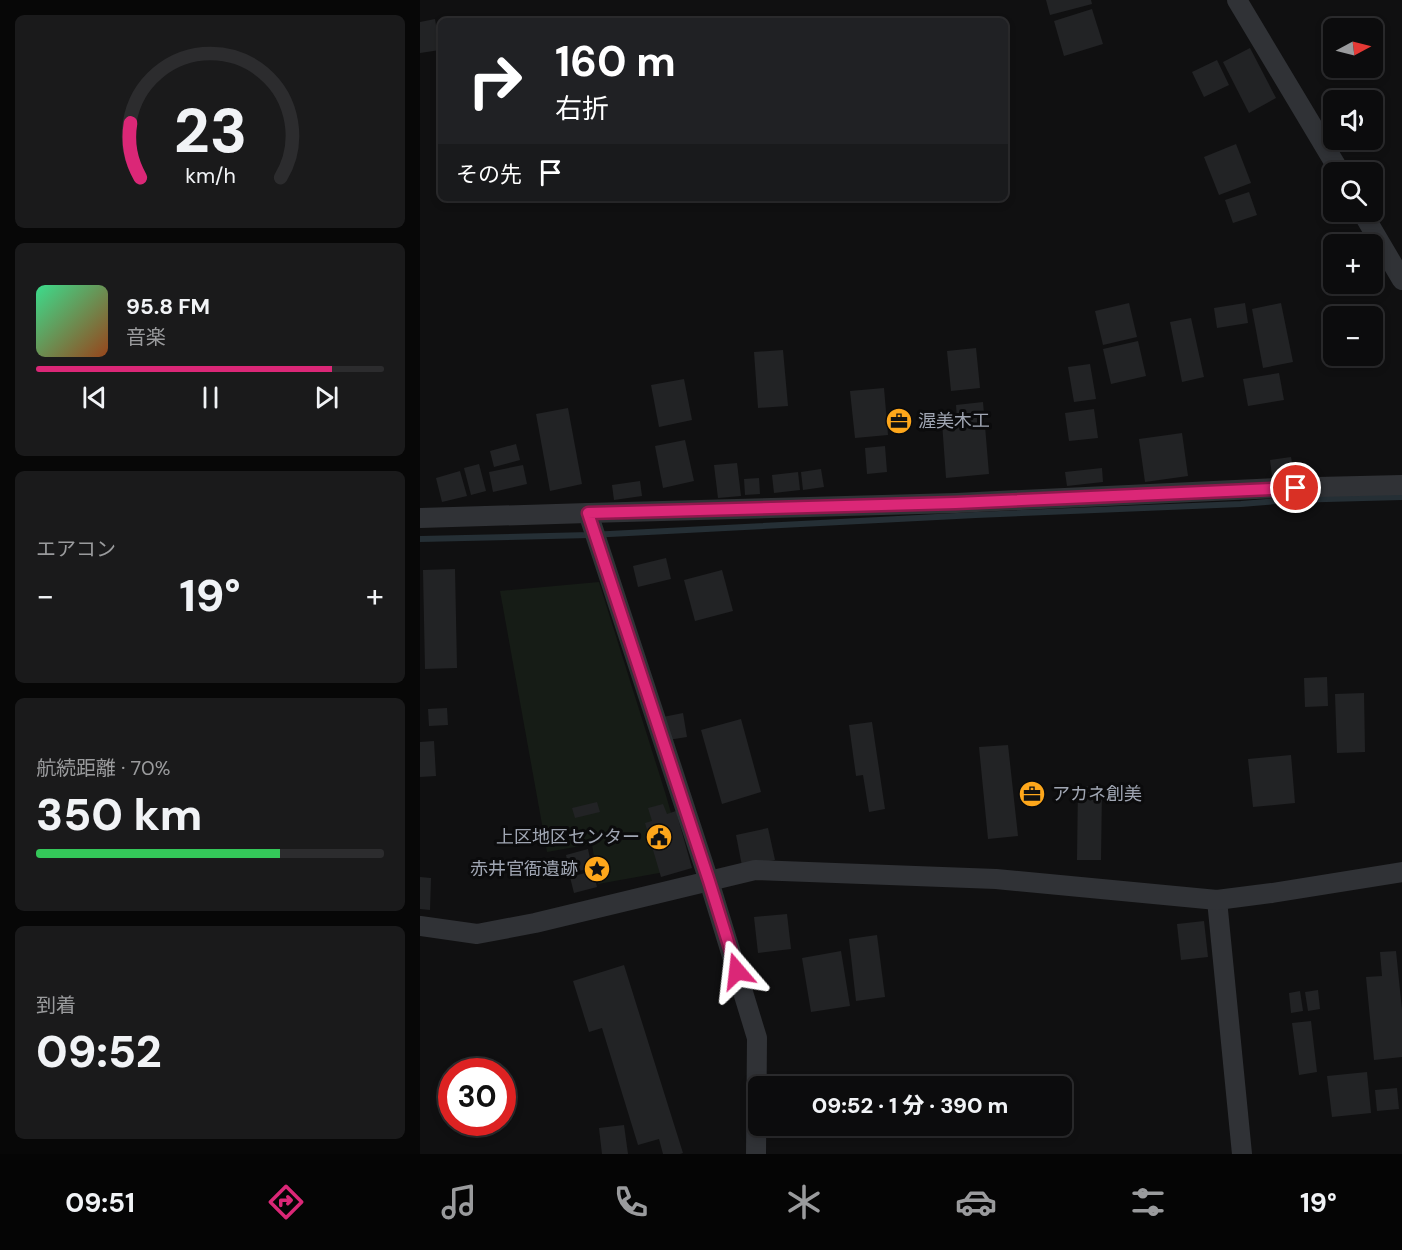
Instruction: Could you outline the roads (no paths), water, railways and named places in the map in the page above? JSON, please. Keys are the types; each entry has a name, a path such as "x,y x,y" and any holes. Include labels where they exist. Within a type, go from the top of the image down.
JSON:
{"street":[{"path":"1237,0 1334,162"},
{"path":"1368,222 1402,280"},
{"path":"420,518 956,503 1402,485"},
{"path":"588,513 709,881 757,1038 756,1154"},
{"path":"420,926 477,934 535,923 755,870 996,879 1216,900 1402,872"},
{"path":"1216,900 1242,1154"}],"waterway":[{"path":"420,539 590,535 1289,500 1402,497"}],"place":[{"name":"渥美木工","path":"899,421"},
{"name":"アカネ創美","path":"1032,794"},
{"name":"上区地区センター","path":"659,837"},
{"name":"赤井官衙遺跡","path":"597,869"}]}
